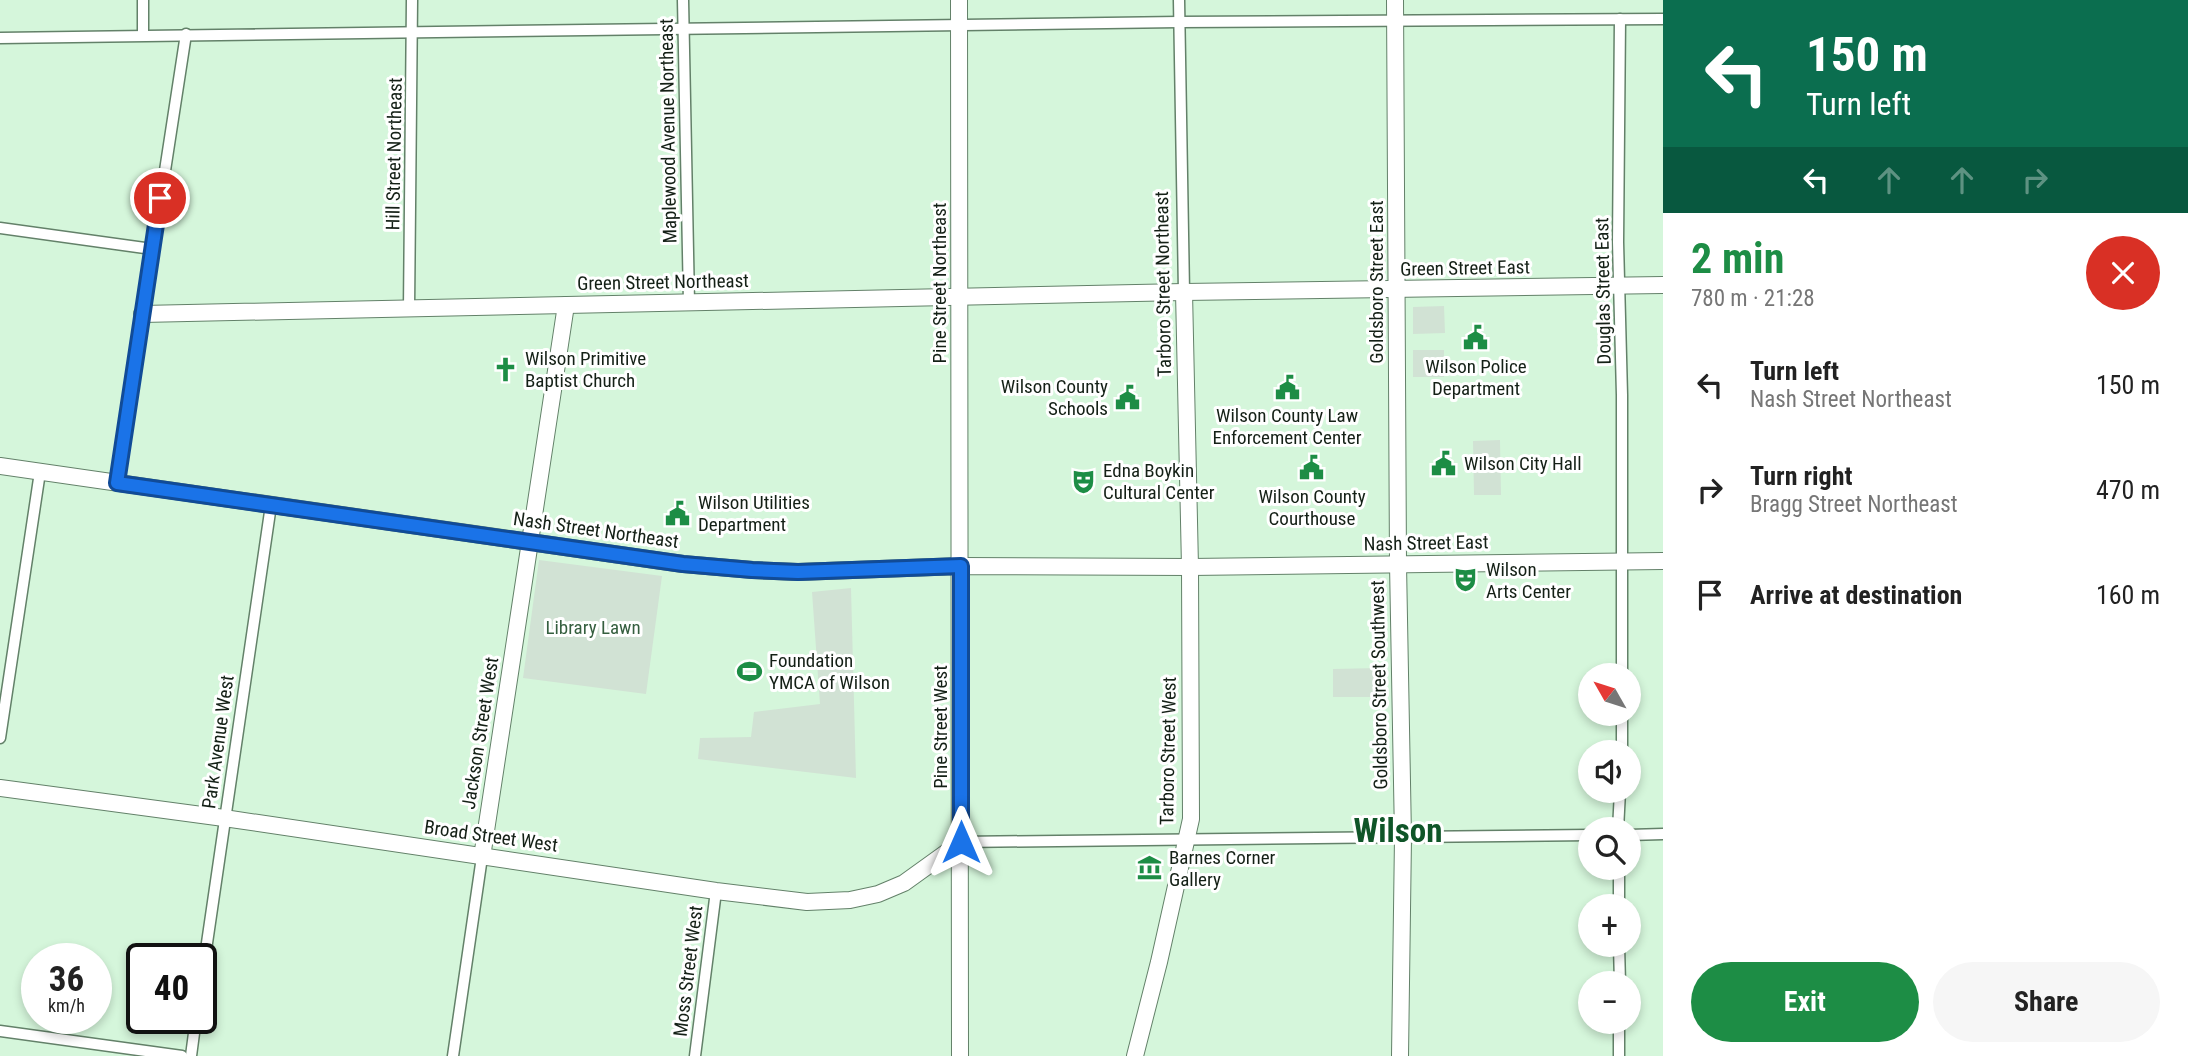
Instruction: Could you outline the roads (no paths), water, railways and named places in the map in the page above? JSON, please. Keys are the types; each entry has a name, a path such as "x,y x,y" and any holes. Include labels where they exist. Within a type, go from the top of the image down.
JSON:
{"street":[{"path":"143,0 144,35"},
{"name":"Hill Street Northeast","path":"409,309 412,0"},
{"name":"Maplewood Avenue Northeast","path":"683,0 689,303"},
{"name":"Pine Street Northeast","path":"959,0 961,566"},
{"name":"Tarboro Street Northeast","path":"1179,0 1190,567"},
{"name":"Goldsboro Street East","path":"1395,0 1398,564"},
{"path":"0,38 1395,19 1663,19"},
{"name":"Douglas Street East","path":"1620,19 1618,151 1622,663"},
{"path":"117,483 186,34"},
{"path":"0,228 152,249"},
{"name":"Green Street East","path":"1184,292 1663,285"},
{"name":"Green Street Northeast","path":"142,314 1184,292"},
{"name":"Jackson Street West","path":"453,1056 566,305"},
{"name":"Nash Street Northeast","path":"0,466 683,564 752,570 798,572 961,566 1190,567"},
{"path":"0,738 40,472"},
{"name":"Park Avenue West","path":"207,943 271,505"},
{"name":"Nash Street East","path":"1190,567 1663,561"},
{"name":"Goldsboro Street Southwest","path":"1398,564 1403,837 1400,1056"},
{"name":"Pine Street West","path":"960,1056 961,566"},
{"name":"Tarboro Street West","path":"1135,1056 1191,820 1190,567"},
{"name":"Broad Street West","path":"0,788 807,902 850,900 878,894 904,883 961,842"},
{"path":"1641,835 1663,834"},
{"path":"961,842 1578,835"},
{"name":"Moss Street West","path":"695,1056 716,891"},
{"path":"0,1031 182,1056"},
{"path":"191,1056 194,1034"},
{"path":"1619,1034 1619,1056"}],"place":[{"name":"Wilson Police Department","path":"1476,338"},
{"name":"Wilson Primitive Baptist Church","path":"505,369"},
{"name":"Wilson County Law Enforcement Center","path":"1287,387"},
{"name":"Wilson County Schools","path":"1128,397"},
{"name":"Wilson City Hall","path":"1444,463"},
{"name":"Wilson County Courthouse","path":"1312,468"},
{"name":"Edna Boykin Cultural Center","path":"1083,481"},
{"name":"Wilson Utilities Department","path":"678,513"},
{"name":"Wilson Arts Center","path":"1466,580"},
{"name":"Foundation YMCA of Wilson","path":"749,671"},
{"name":"Barnes Corner Gallery","path":"1149,868"}],"district":[{"name":"Wilson","path":"1398,830"}],"park label":[{"name":"Library Lawn","path":"593,627"}]}
